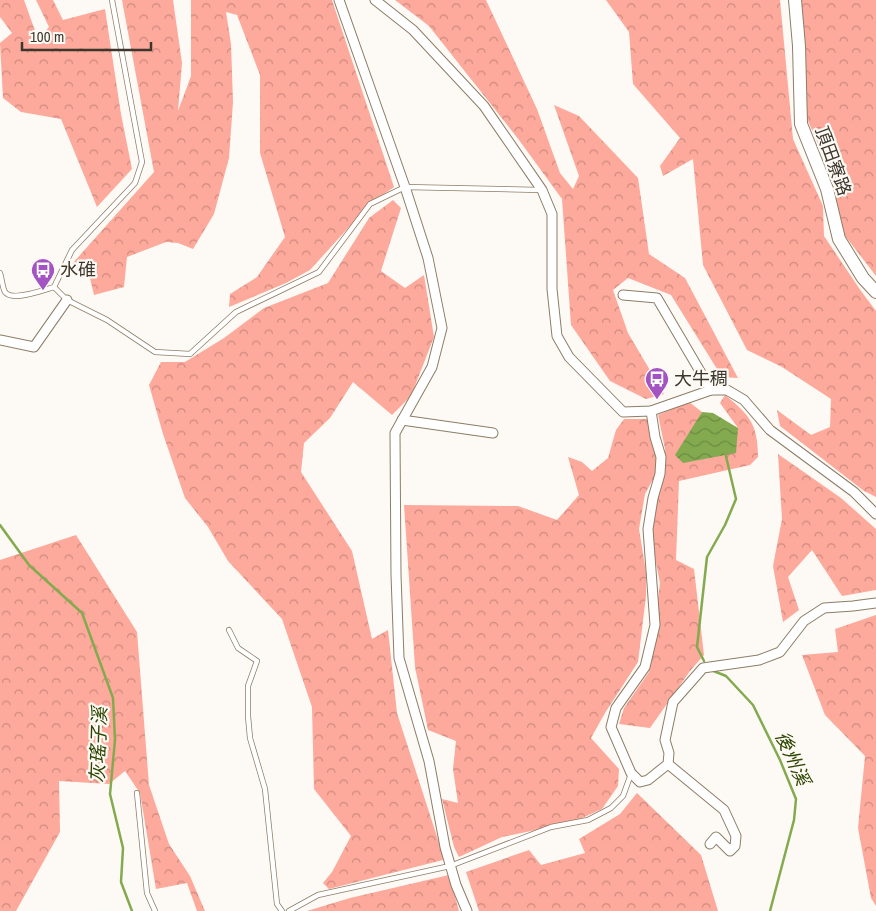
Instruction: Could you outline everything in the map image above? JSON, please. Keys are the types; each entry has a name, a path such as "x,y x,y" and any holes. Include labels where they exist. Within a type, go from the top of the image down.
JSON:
{"street":[{"path":"340,0 428,258 442,328 432,368 395,433 394,468 399,658 429,761 450,866 467,911"},
{"path":"375,0 413,30 484,106 542,190 552,214 552,289 557,336 569,358 623,412 651,411 711,390 727,390 744,400 770,430 854,492 876,514"},
{"name":"頂田寮路","path":"795,0 799,46 801,124 827,189 839,239 864,278 876,292"},
{"path":"623,295 657,298 711,390"},
{"path":"0,340 34,347 67,300"},
{"path":"651,411 655,437 661,457 660,474 653,498 648,529 655,626 646,667 616,708 610,727 631,773 640,782 648,780 668,764 669,753 665,740 673,702 703,668 759,660 780,652 804,621 824,608 876,603"},
{"path":"402,420 493,433"},
{"path":"668,764 724,810 736,836 735,846 730,850 716,837 710,844"}],"lane":[{"path":"54,287 72,250 135,184 142,162 112,0"},
{"path":"54,287 67,300 107,320 155,352 190,354 236,312 319,272 370,204 405,187 542,190"},
{"path":"0,273 5,292 10,296 18,296 54,287"},
{"path":"229,630 238,648 257,661 248,686 250,738 265,789 277,904 282,911"},
{"path":"289,911 318,896 450,866 551,827 588,820 611,808 623,796 631,773"},
{"path":"137,793 147,893 155,911"}],"green space":[{"path":"0,0 24,0 38,39 49,27 36,0 53,0 63,20 105,9 121,114 132,169 97,207 61,119 21,112 3,98 0,43 12,33 0,17"},
{"path":"122,0 173,0 182,63 178,111 191,76 191,0 332,0 394,187 370,204 310,270 286,283 229,307 230,294 257,277 285,237 260,153 260,75 237,15 226,12 231,44 233,102 229,158 214,214 193,249 178,243 166,242 127,257 124,287 94,295 90,278 72,264 154,172"},
{"path":"395,0 486,0 537,109 560,173 573,189 579,176 554,105 579,116 638,178 649,254 685,278 738,378 722,377 671,295 628,278 613,290 628,333 664,394 646,399 610,381 571,325 562,199 519,140 429,26"},
{"path":"606,0 780,0 793,139 823,206 824,236 876,311 876,497 864,491 780,426 777,410 811,435 830,427 831,399 782,367 747,350 703,265 693,159 663,176 660,166 680,138 633,84 629,32"},
{"path":"799,0 876,0 876,276 839,228 833,177 807,119"},
{"path":"393,200 401,208 381,271 405,288 424,275 434,337 411,396 392,415 353,382 330,418 304,443 301,472 352,551 372,639 388,630 397,713 443,860 329,889 323,883 332,872 351,836 314,789 312,707 282,619 228,561 208,527 185,498 163,434 149,385 161,362 185,362 224,338 264,308 328,283 369,218"},
{"path":"725,395 741,409 751,422 758,446 758,457 750,465 679,481 676,560 694,569 704,655 690,671 650,728 619,724 624,708 649,672 660,583 650,533 656,501 664,475 665,449 658,415 689,402 702,412 694,427 738,428 720,403"},
{"path":"624,419 647,419 655,447 658,470 645,494 639,529 646,572 646,596 638,662 591,738 619,769 618,786 602,809 571,823 502,837 459,857 454,847 442,799 458,803 453,769 456,741 428,730 415,667 404,505 518,506 557,520 579,495 568,457 582,462 592,471 608,458 616,430"},
{"path":"778,454 841,498 876,529 876,590 842,596 812,550 788,577 799,610 783,622 773,566 782,519"},
{"path":"76,535 137,632 149,785 169,844 190,876 205,911 197,911 187,883 156,889 140,793 125,771 109,784 59,781 60,832 16,911 0,911 0,560"},
{"path":"876,615 876,906 871,898 858,828 865,756 825,715 802,655 838,652 835,629"},
{"path":"637,793 701,855 718,911 479,911 466,872 529,850 541,865 585,853 579,839 620,814"},
{"path":"449,875 459,911 307,911 350,898"}],"water":[{"path":"702,412 713,413 738,428 736,453 683,463 675,455"}],"waterway":[{"name":"後州溪","path":"704,661 697,647 707,557 725,525 736,499 725,452"},
{"name":"灰瑤子溪","path":"0,525 29,565 82,613 113,698 115,740 110,794 123,848 121,882 132,911"},
{"name":"後州溪","path":"711,670 726,676 753,705 780,760 796,799 794,820 770,911"}],"place":[{"name":"水碓","path":"43,291"},
{"name":"大牛稠","path":"657,400"}]}
